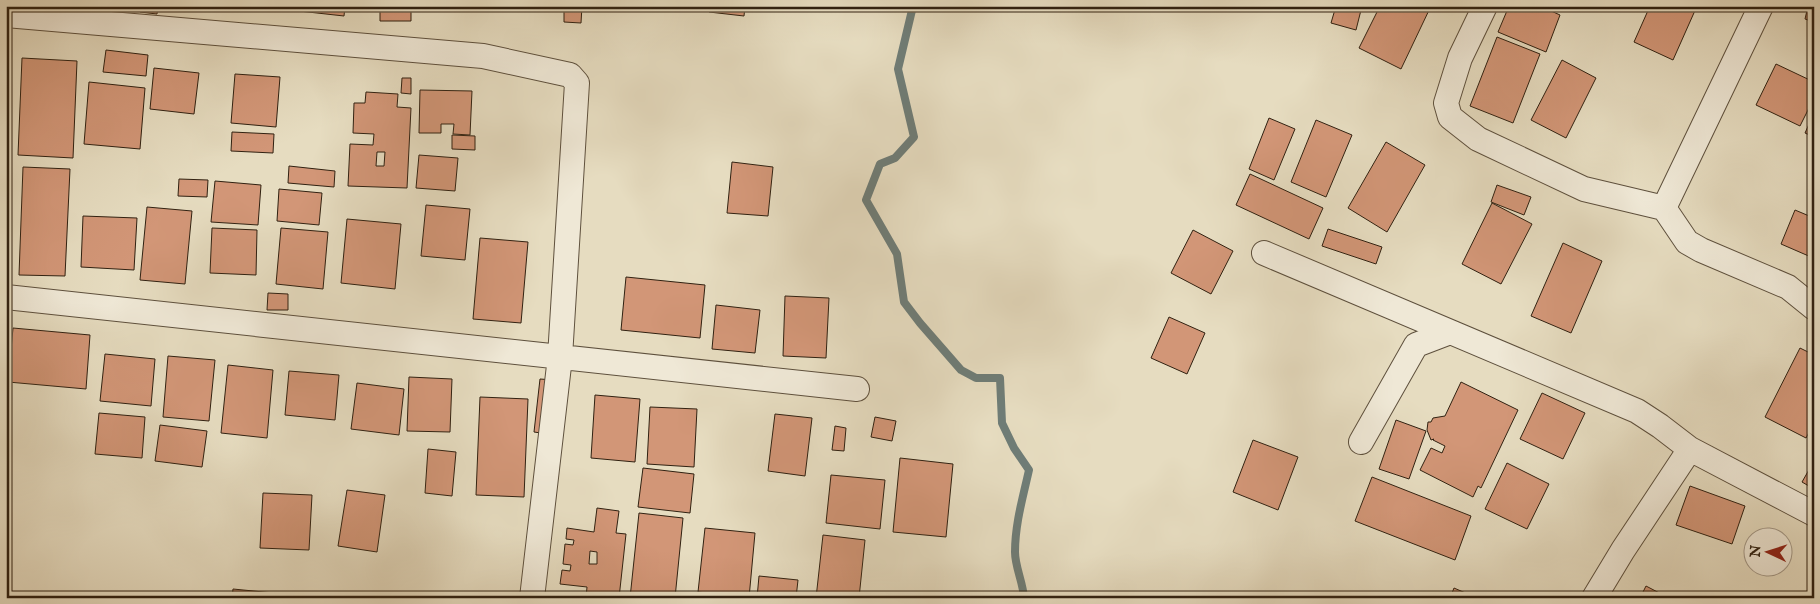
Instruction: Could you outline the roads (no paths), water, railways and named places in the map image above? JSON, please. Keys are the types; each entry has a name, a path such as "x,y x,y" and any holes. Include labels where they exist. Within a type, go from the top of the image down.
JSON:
{"street":[{"path":"1485,6 1460,58 1446,103 1450,117 1478,139 1584,189 1664,208 1687,242 1701,250 1788,287 1814,308"},
{"path":"1664,208 1761,6"},
{"path":"6,15 483,56 570,75 577,83 560,357 532,598"},
{"path":"1264,253 1637,411 1690,449 1814,514"},
{"path":"6,297 858,389"},
{"path":"1361,442 1416,345 1450,332"},
{"path":"1594,598 1623,550 1690,449"}],"waterway":[{"path":"913,6 898,69 914,137 895,158 880,164 866,200 897,254 904,302 961,370 976,378 1000,378 1002,423 1014,448 1029,470 1015,542 1015,558 1024,598"}]}
